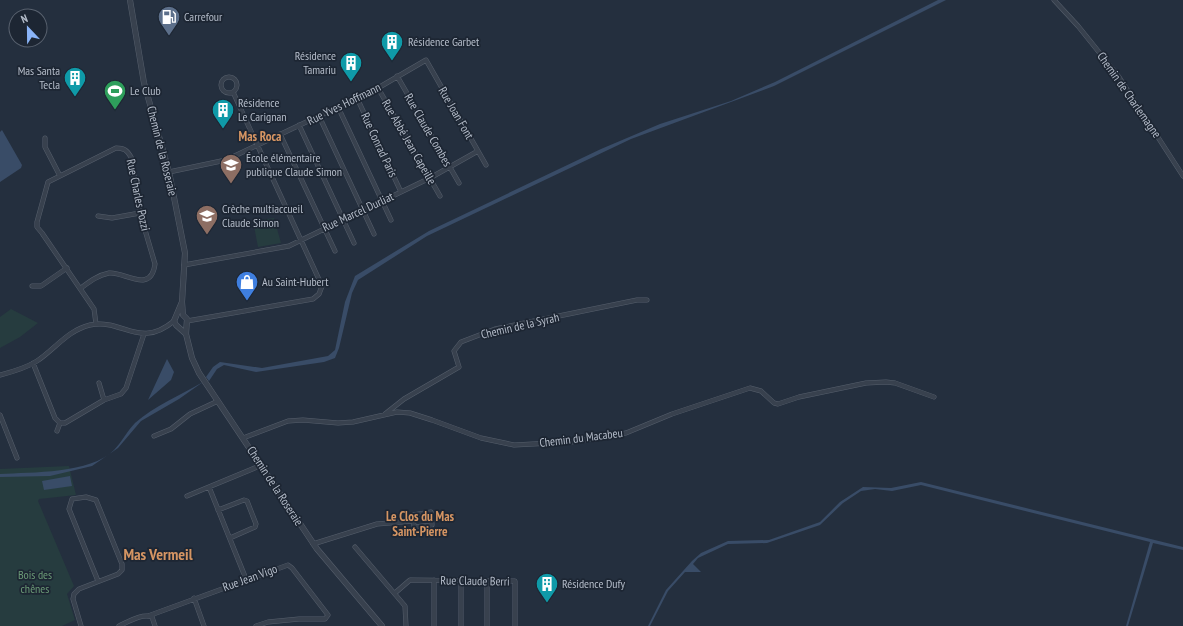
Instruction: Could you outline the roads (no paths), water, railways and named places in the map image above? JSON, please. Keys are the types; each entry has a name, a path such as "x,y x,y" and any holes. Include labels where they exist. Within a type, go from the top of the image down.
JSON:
{"street":[{"name":"Chemin de la Roseraie","path":"130,0 144,83 169,172 185,254 180,315"},
{"name":"Chemin de Charlemagne","path":"1054,0 1078,26 1119,76 1183,176"},
{"name":"Rue Yves Hoffmann","path":"169,172 226,160 378,88 426,60"},
{"name":"Rue Joan Font","path":"426,60 486,165"},
{"name":"Rue Claude Combes","path":"398,76 459,183"},
{"name":"Rue Abbé Jean Capeille","path":"378,88 440,196"},
{"path":"0,375 33,364 73,332 96,324 105,324 144,334 186,322 313,299 319,294 322,286 302,239 233,92"},
{"name":"Rue Conrad Paris","path":"357,98 401,192"},
{"path":"338,107 391,220"},
{"path":"319,116 374,234"},
{"path":"299,125 354,243"},
{"path":"280,134 335,251"},
{"path":"45,138 45,147 60,176"},
{"name":"Rue Charles Pozzi","path":"81,288 107,273 114,273 134,280 140,280 151,276 155,264 140,213 131,157 128,151 123,148 116,148 48,182 37,227 81,288 94,309 96,324"},
{"name":"Rue Marcel Durliat","path":"184,265 289,246 430,178 478,151"},
{"path":"98,216 112,218 140,213"},
{"path":"32,286 41,286 67,268"},
{"name":"Chemin de la Syrah","path":"385,414 404,399 459,367 454,351 462,342 501,328 637,300 647,300"},
{"path":"180,315 186,322"},
{"path":"177,325 180,315"},
{"name":"Chemin de la Roseraie","path":"186,322 186,334 192,358 198,372 262,465 313,544 382,626"},
{"path":"177,325 186,334"},
{"path":"33,364 55,418 60,423 65,423 104,400 121,394 126,388 144,334"},
{"name":"Chemin du Macabeu","path":"243,438 288,421 303,420 338,423 353,422 385,414 410,413 487,439 514,445 528,445 571,442 626,433 672,414 750,388 761,391 774,404 799,397 866,383 886,382 895,383 934,397"},
{"path":"99,383 104,400"},
{"path":"154,436 171,429 190,414 218,401"},
{"path":"0,415 17,458"},
{"path":"57,431 60,423"},
{"path":"0,430 5,427"},
{"path":"187,496 262,465"},
{"path":"209,487 246,579"},
{"path":"81,626 73,599 74,594 80,589 118,574 122,570 122,564 96,500 86,497 72,499 69,509 98,581"},
{"path":"218,510 244,500 248,501 256,524 255,527 230,538"},
{"path":"431,512 432,525 414,527 414,521 413,514 431,512"},
{"path":"313,544 377,524 414,521"},
{"path":"355,547 405,606 406,626"},
{"name":"Rue Jean Vigo","path":"119,626 143,616 148,616 246,579 288,565 326,610 328,615 325,620 299,619 268,622 256,626"},
{"name":"Rue Claude Berri","path":"395,593 410,580 515,581 515,626"},
{"path":"434,580 434,626"},
{"path":"460,626 461,580"},
{"path":"487,581 487,626"},
{"path":"194,598 204,626"},
{"path":"148,616 152,617 155,626"}],"water":[{"path":"938,0 946,0 774,86 631,139 427,236 358,280 352,293 339,348 335,358 324,362 256,372 224,365 217,369 209,381 206,377 213,367 220,362 262,368 328,356 335,350 345,302 355,276 429,231 601,149 660,124 731,101 775,82"},
{"path":"2,130 22,165 21,168 0,182 0,132"},
{"path":"167,359 174,372 171,380 148,400"},
{"path":"203,382 179,399 141,421 118,448 107,456 120,444 132,426 142,417"},
{"path":"103,459 92,466 50,476 0,477 0,474 60,470 91,464"},
{"path":"70,476 72,486 44,490 42,481"},
{"path":"921,482 1183,547 1183,550 1153,543 1128,626 1126,626 1150,542 921,485 892,491 875,489 861,491 843,503 820,525 767,543 728,544 698,558 693,564 701,572 685,572 668,591 650,626 648,626 666,590 701,553 728,541 769,540 820,522 840,502 863,487 891,488"}],"place":[{"name":"Carrefour","path":"169,36"},
{"name":"Résidence Garbet","path":"392,62"},
{"name":"Résidence Tamariu","path":"351,82"},
{"name":"Mas Santa Tecla","path":"75,98"},
{"name":"Le Club","path":"115,110"},
{"name":"Résidence Le Carignan","path":"223,130"},
{"name":"École élémentaire publique Claude Simon","path":"231,184"},
{"name":"Crèche multiaccueil Claude Simon","path":"207,236"},
{"name":"Au Saint-Hubert","path":"247,302"},
{"name":"Résidence Dufy","path":"547,604"}],"district":[{"name":"Mas Roca","path":"260,136"},
{"name":"Le Clos du Mas Saint-Pierre","path":"420,524"},
{"name":"Mas Vermeil","path":"158,554"}],"park label":[{"name":"Bois des chênes","path":"35,582"}]}
